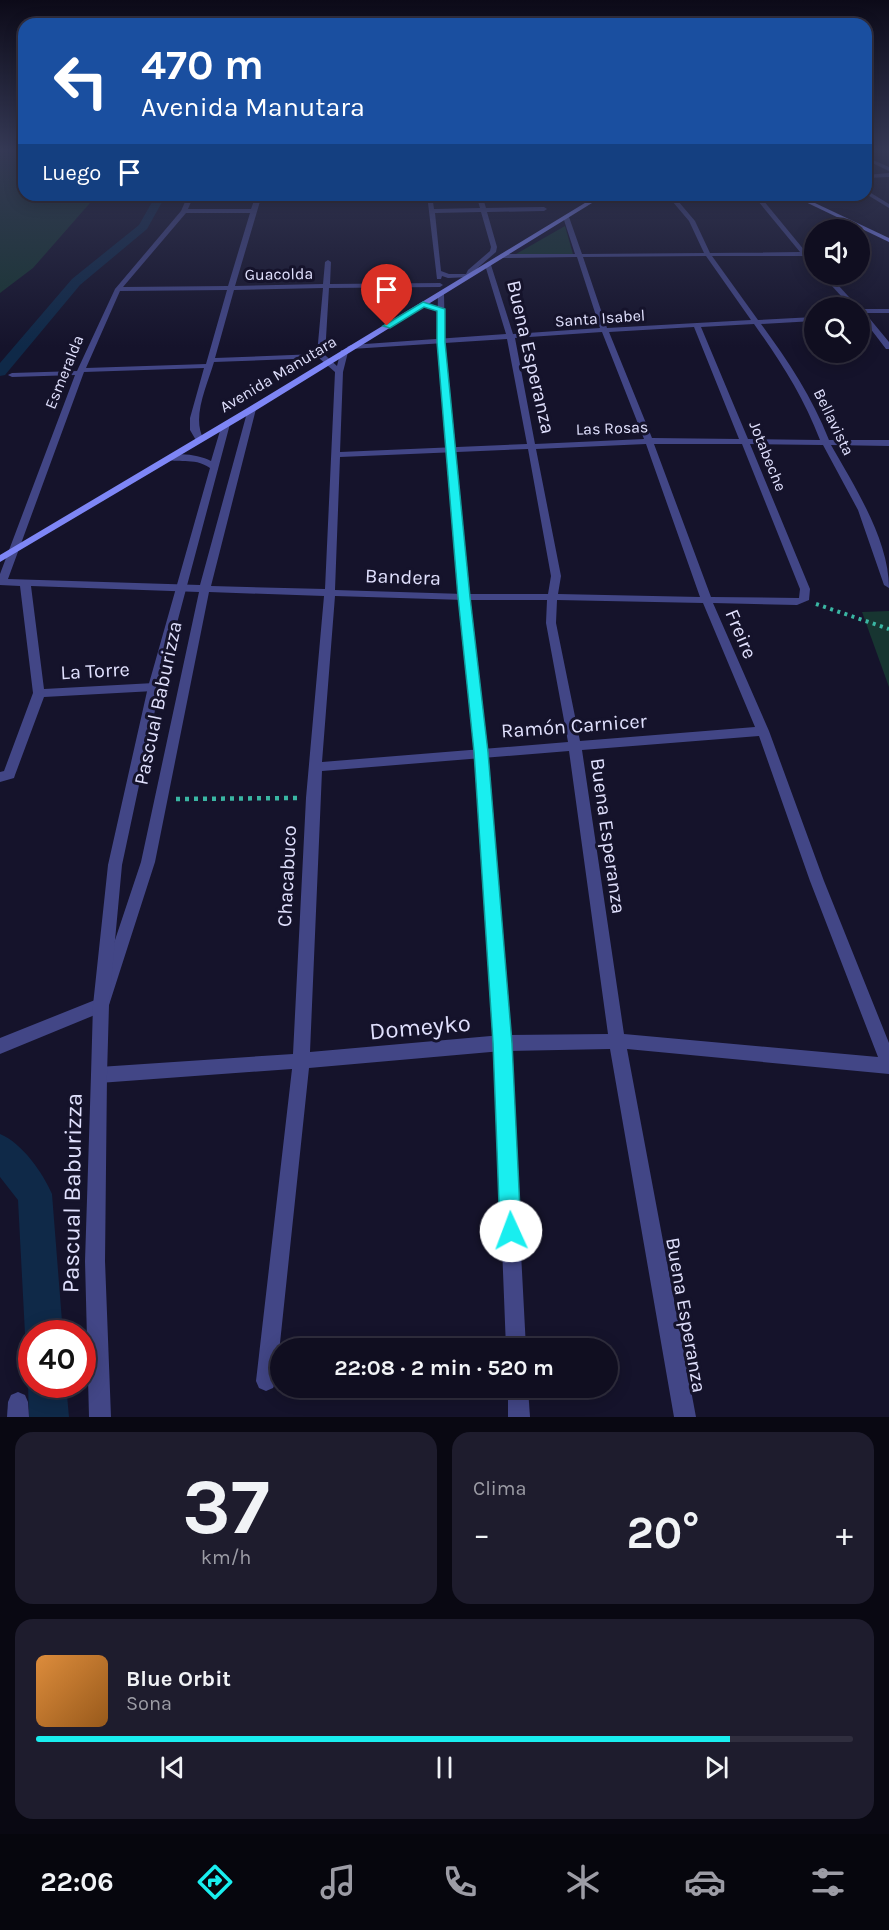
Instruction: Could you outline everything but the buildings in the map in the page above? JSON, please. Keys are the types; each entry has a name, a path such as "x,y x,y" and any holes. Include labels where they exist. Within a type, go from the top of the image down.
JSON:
{"main road":[{"path":"836,215 889,240"},
{"name":"Avenida Manutara","path":"0,559 252,409 325,358 344,352 423,305 442,290 566,217"}],"street":[{"name":"Esmeralda","path":"1,582 80,371 118,289 180,215"},
{"path":"200,440 193,425 208,363 252,215"},
{"path":"432,215 442,290 441,342 464,597 481,752 502,1043 516,1338"},
{"name":"Buena Esperanza","path":"468,276 470,271 490,256 494,247 485,215"},
{"name":"Bellavista","path":"687,215 708,255 791,371 812,408 826,443 863,510 889,585"},
{"path":"772,215 804,254"},
{"name":"Freire","path":"566,217 605,331 650,441 707,601 763,731 817,881 889,1065"},
{"path":"502,256 804,254"},
{"path":"328,262 325,358 339,372"},
{"name":"Buena Esperanza","path":"488,265 511,338 556,576 549,608 550,616 575,746 617,1041 685,1417"},
{"path":"438,272 448,276 468,276"},
{"path":"834,285 846,297"},
{"name":"Guacolda","path":"118,289 326,287 442,290"},
{"path":"423,305 441,309"},
{"path":"870,311 889,311"},
{"name":"Santa Isabel","path":"351,347 804,320"},
{"name":"Jotabeche","path":"697,325 805,589 804,600"},
{"path":"870,327 889,347"},
{"name":"Chacabuco","path":"266,1381 301,1061 313,798 330,592 339,372 344,352"},
{"path":"12,375 325,358"},
{"name":"Pascual Baburizza","path":"101,1005 148,862 205,588 252,409"},
{"name":"Pascual Baburizza","path":"100,1417 95,1261 99,1075 101,1005 115,865 154,687 226,424"},
{"name":"Las Rosas","path":"336,455 452,452 650,441 889,443"},
{"path":"169,458 193,457 208,461 214,467"},
{"name":"Bandera","path":"1,582 464,597 790,603 804,600"},
{"path":"0,777 9,775 39,693 25,583"},
{"name":"La Torre","path":"39,693 154,687"},
{"name":"Ramón Carnicer","path":"316,767 763,731"},
{"path":"0,1046 101,1005"},
{"name":"Domeyko","path":"99,1075 301,1061 502,1043 617,1041 889,1065"},
{"path":"518,1398 519,1417"}],"path":[{"path":"804,600 889,629"},
{"path":"160,800 313,798"}],"green space":[{"path":"0,215 79,215 33,268 0,293"},
{"path":"565,226 573,254 516,254"},
{"path":"889,611 889,687 862,612"}],"waterway":[{"path":"0,372 76,282 143,227 150,215"},
{"path":"0,1151 35,1194 43,1320"},
{"path":"48,1398 49,1417"}],"route":[{"path":"387,326 423,305 441,309 441,342 464,597 481,752 502,1043 511,1231"}]}
